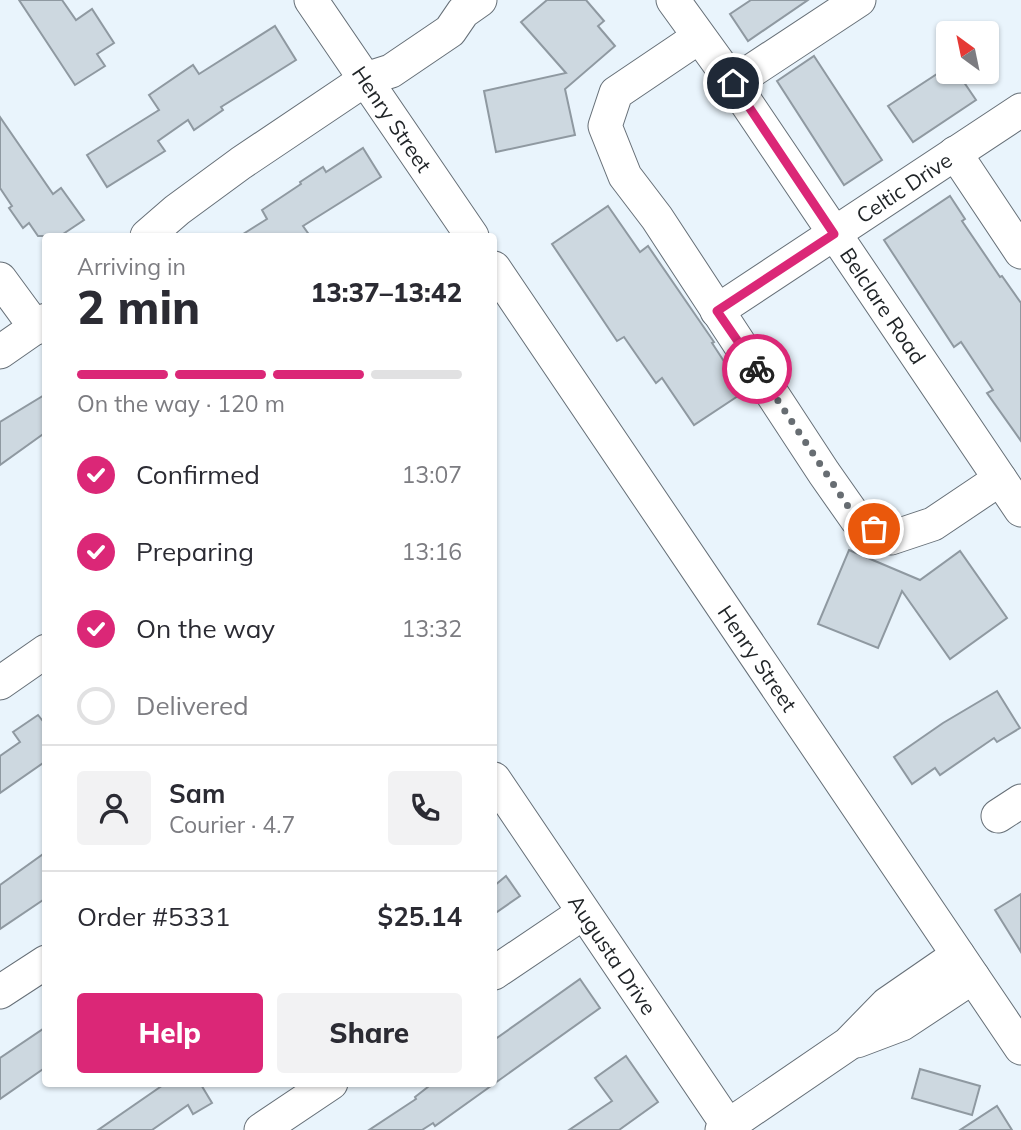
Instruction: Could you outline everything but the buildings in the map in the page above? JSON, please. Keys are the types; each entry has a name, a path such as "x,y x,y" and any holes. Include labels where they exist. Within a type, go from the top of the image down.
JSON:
{"street":[{"name":"Henry Street","path":"311,0 470,233"},
{"name":"Belclare Road","path":"673,0 733,83 1021,510"},
{"path":"733,83 855,1"},
{"path":"150,233 241,163 366,79 391,71 450,31 471,6"},
{"path":"699,37 616,93 605,126 625,176 657,218 857,520 891,538 933,524 1000,479"},
{"name":"Celtic Drive","path":"717,311 1021,110"},
{"path":"955,153 1021,251"},
{"name":"Henry Street","path":"497,272 1021,1048"},
{"path":"0,279 41,324 0,352"},
{"path":"0,683 42,654"},
{"name":"Augusta Drive","path":"497,784 727,1129"},
{"path":"497,971 583,913"},
{"path":"0,992 42,965"},
{"path":"727,1129 848,1044 902,1024 965,966"},
{"path":"261,1130 325,1087"}],"way so far":[{"path":"757,369 857,520 874,529"}],"route":[{"path":"733,83 834,234 717,311 757,369"}]}
